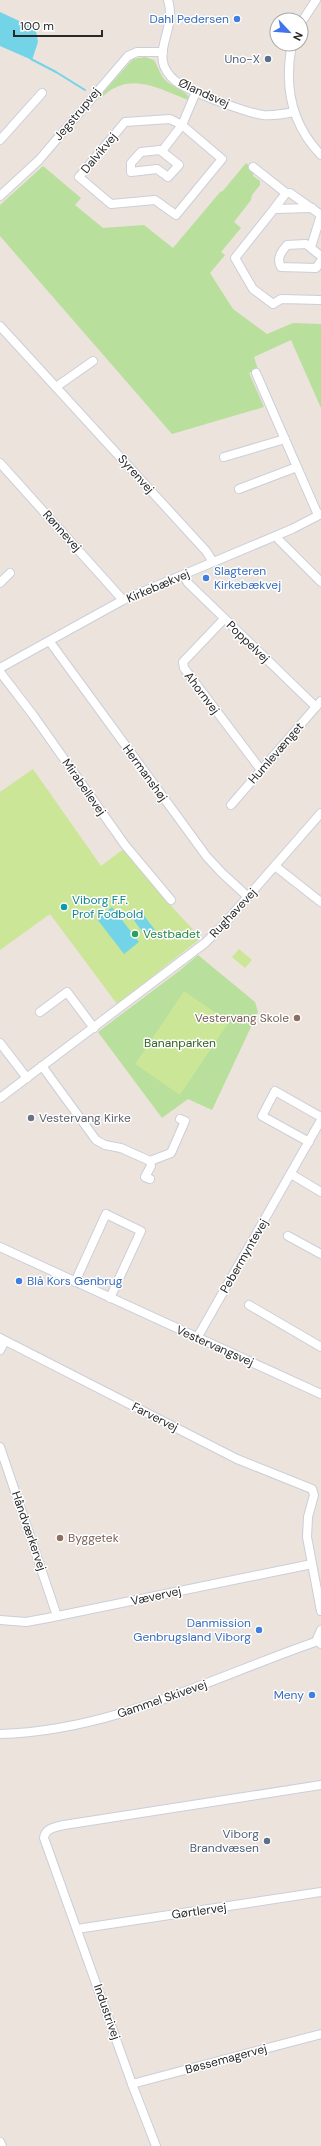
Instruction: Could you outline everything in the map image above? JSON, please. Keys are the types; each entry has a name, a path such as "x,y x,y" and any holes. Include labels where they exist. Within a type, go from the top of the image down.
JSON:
{"street":[{"name":"Ølandsvej","path":"168,0 171,15 163,52 164,66 170,77 180,85 247,111 264,115 294,112"},
{"path":"308,12 314,1"},
{"name":"Jegstrupvej","path":"0,196 39,160 128,56 138,52 163,52"},
{"path":"291,52 288,79 294,112 301,129 321,154"},
{"path":"162,151 179,165 168,177 157,169 131,172 131,163 141,152 162,151 182,125 196,92"},
{"path":"0,140 42,93"},
{"name":"Dalvikvej","path":"170,119 182,125 222,159 176,215 155,200 111,204 79,177 125,122 170,119"},
{"path":"253,167 286,193 290,192 321,215 311,247"},
{"path":"286,193 235,258 237,264 253,289 273,304 281,299 321,300"},
{"path":"274,209 312,208"},
{"path":"321,256 306,244 287,245 280,253 279,264 281,267 316,268 321,261"},
{"name":"Syrenvej","path":"0,326 206,551 213,562"},
{"path":"56,387 93,361"},
{"path":"256,373 284,439 320,515"},
{"path":"224,456 284,439"},
{"name":"Rønnevej","path":"0,463 123,600"},
{"path":"239,489 297,467"},
{"name":"Kirkebækvej","path":"0,668 50,642 88,618 123,600 277,536 320,515"},
{"path":"277,536 279,540 321,582"},
{"path":"0,583 10,573"},
{"name":"Poppelvej","path":"183,575 188,583 224,619 319,704"},
{"name":"Ahornvej","path":"224,619 183,662 184,668 261,770"},
{"name":"Hermanshøj","path":"50,642 207,857 222,874 248,897"},
{"name":"Mirabellevej","path":"0,672 33,715 125,845 171,900"},
{"name":"Humlevænget","path":"231,805 319,704"},
{"name":"Rughavevej","path":"0,1098 205,943 248,897 321,813"},
{"path":"275,866 321,902"},
{"path":"40,1012 67,992 94,1028"},
{"path":"0,1043 27,1078"},
{"path":"42,1066 96,1140 105,1145 121,1148 150,1161 171,1153 185,1121 180,1119"},
{"name":"Pebermyntevej","path":"197,1338 291,1174 321,1121 276,1091 262,1116 309,1142"},
{"path":"150,1161 151,1166 145,1177 150,1179"},
{"path":"291,1174 321,1192"},
{"path":"75,1282 106,1214 141,1230 110,1298"},
{"path":"288,1236 321,1254"},
{"name":"Vestervangsvej","path":"0,1247 321,1394"},
{"path":"249,1305 321,1347"},
{"path":"0,1350 2,1339"},
{"name":"Farvervej","path":"2,1339 237,1459 317,1489 314,1494 306,1528 321,1611"},
{"name":"Håndværkervej","path":"0,1447 57,1616"},
{"name":"Vævervej","path":"0,1620 26,1622 312,1564"},
{"path":"320,1643 317,1636 321,1630"},
{"name":"Gammel Skivevej","path":"0,1734 57,1728 101,1720 147,1706 320,1643"},
{"name":"Industrivej","path":"156,2146 132,2084 44,1838 44,1833 48,1830 64,1825 321,1785"},
{"name":"Gørtlervej","path":"77,1929 321,1892"},
{"name":"Bøssemagervej","path":"132,2084 321,2034"},
{"path":"0,2142 2,2146"}],"green space":[{"path":"145,57 154,60 163,78 187,94 189,97 188,100 154,87 132,83 121,85 111,90 100,99 99,97 133,59"},
{"path":"246,163 254,170 253,176 260,181 260,185 252,195 251,200 234,222 241,228 221,252 225,255 210,273 233,309 267,334 293,323 321,324 321,408 291,340 254,357 258,369 249,373 264,407 172,434 0,236 0,205 43,166 81,198 75,205 103,228 144,225 173,248"},
{"path":"33,769 101,866 125,848 172,907 201,938 117,1004 50,914 0,950 0,792"},
{"path":"239,949 252,960 245,968 232,957"},
{"name":"Bananparken","path":"198,955 255,1002 258,1012 212,1110 188,1099 162,1118 98,1032"},
{"path":"184,991 229,1022 180,1095 135,1064"}],"water":[{"path":"0,12 30,26 36,31 38,42 32,60 0,46"},
{"path":"112,907 139,942 124,954 97,919"},
{"path":"142,913 155,930 146,937 133,919"}],"waterway":[{"path":"31,59 85,90"}],"place":[{"name":"Dahl Pedersen","path":"237,19"},
{"name":"Uno-X","path":"268,59"},
{"name":"Slagteren Kirkebækvej","path":"206,578"},
{"name":"Viborg F.F. Prof Fodbold","path":"64,907"},
{"name":"Vestbadet","path":"135,934"},
{"name":"Vestervang Skole","path":"297,1018"},
{"name":"Vestervang Kirke","path":"31,1118"},
{"name":"Blå Kors Genbrug","path":"19,1281"},
{"name":"Byggetek","path":"60,1538"},
{"name":"Danmission Genbrugsland Viborg","path":"259,1630"},
{"name":"Meny","path":"312,1695"},
{"name":"Viborg Brandvæsen","path":"267,1841"}]}
